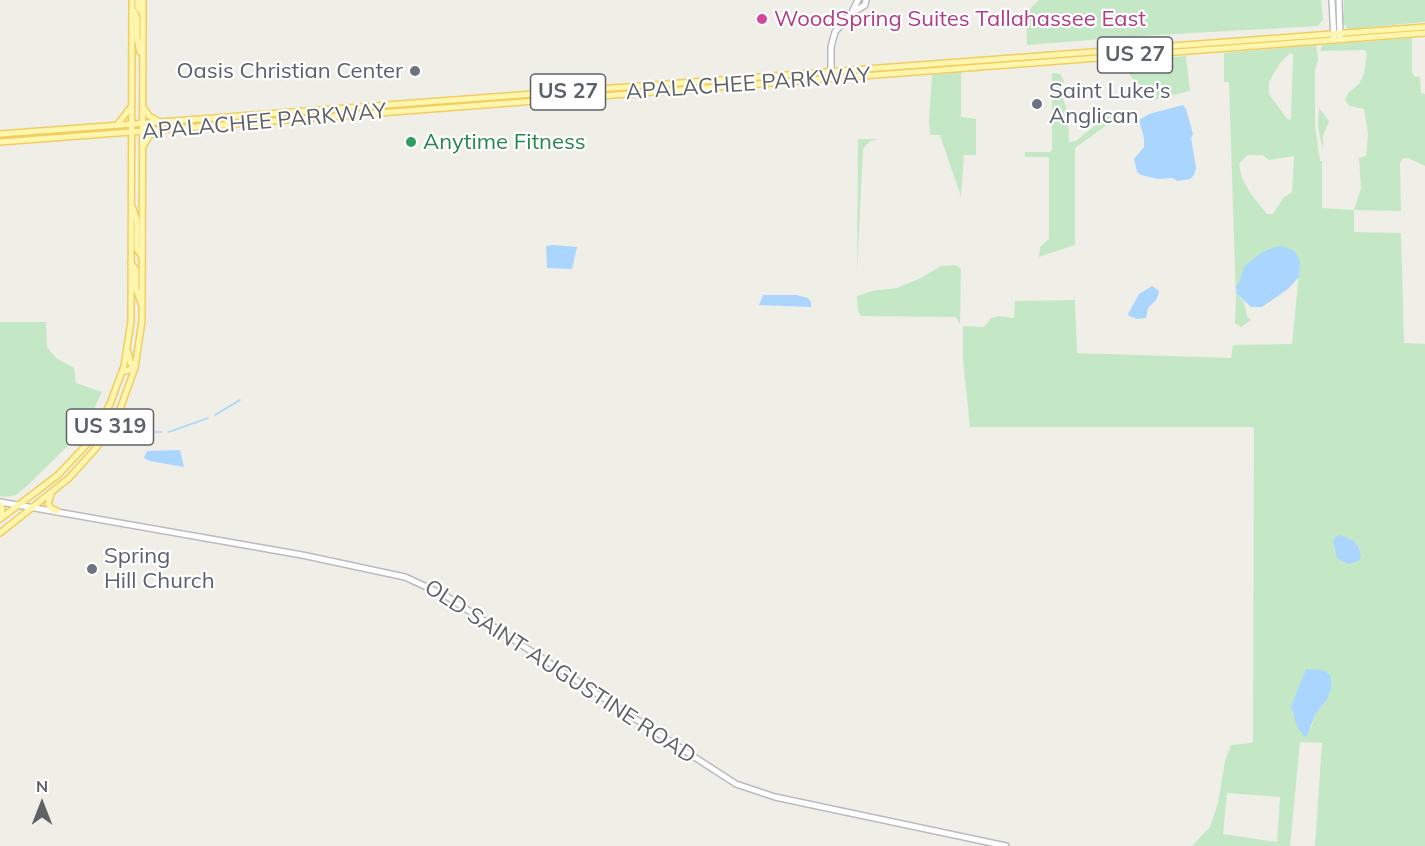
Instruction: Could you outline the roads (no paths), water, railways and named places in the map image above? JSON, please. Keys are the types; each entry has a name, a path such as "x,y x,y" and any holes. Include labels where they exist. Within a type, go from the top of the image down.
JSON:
{"main road":[{"name":"US 319","path":"1,518 58,475 89,442 110,404 122,372 130,328 131,303 132,0"},
{"path":"138,0 138,7 143,14"},
{"name":"US 319","path":"0,533 69,478 97,447 120,409 135,368 142,321 143,0"},
{"path":"133,10 137,18 137,38 142,59"},
{"name":"APALACHEE PARKWAY","path":"1337,37 1425,27"},
{"name":"APALACHEE PARKWAY","path":"0,142 734,86 831,75 1337,37 1425,33"},
{"name":"APALACHEE PARKWAY","path":"0,134 744,79 920,71 934,64 1083,56"},
{"path":"734,86 744,79"},
{"path":"117,125 132,106"},
{"path":"142,107 149,116 159,122"},
{"path":"51,138 57,130"},
{"path":"142,148 149,136 158,130"},
{"path":"115,134 124,138 131,147"},
{"path":"131,205 135,211 137,249 142,258"},
{"path":"131,262 136,270 136,289 142,304"},
{"path":"131,303 135,315 142,321"},
{"path":"130,328 142,321"},
{"path":"122,372 135,368 131,364 127,350"},
{"path":"51,493 48,504 57,512"},
{"path":"0,503 1,518"}],"street":[{"path":"1332,0 1337,37"},
{"path":"1337,37 1339,0"},
{"path":"831,75 833,38 839,25 863,2"},
{"name":"OLD SAINT AUGUSTINE ROAD","path":"0,503 357,566 415,580 446,596 717,773 748,789 1006,846"}],"water":[{"path":"1183,105 1193,134 1191,138 1196,168 1194,175 1190,179 1178,181 1172,178 1158,179 1141,175 1137,172 1134,159 1144,147 1139,120 1149,114"},
{"path":"546,246 577,247 572,269 547,268"},
{"path":"1282,246 1294,251 1298,257 1299,277 1288,289 1262,307 1251,307 1237,294 1236,286 1244,267 1261,253"},
{"path":"1152,286 1159,293 1148,308 1146,318 1137,319 1129,316 1139,294"},
{"path":"763,295 796,295 808,298 811,307 759,305"},
{"path":"180,450 184,467 144,458 147,451"},
{"path":"1340,535 1354,541 1361,555 1359,561 1348,564 1337,558 1333,542 1335,537"},
{"path":"1306,669 1323,670 1331,676 1331,688 1327,700 1316,713 1306,738 1297,727 1291,706"}],"waterway":[{"path":"215,415 240,400"},
{"path":"169,432 208,418"},
{"path":"139,432 161,432"}],"place":[{"name":"WoodSpring Suites Tallahassee East","path":"762,19"},
{"name":"Oasis Christian Center","path":"415,71"},
{"name":"Saint Luke's Anglican","path":"1037,104"},
{"name":"Anytime Fitness","path":"411,142"},
{"name":"Spring Hill Church","path":"92,569"}]}
